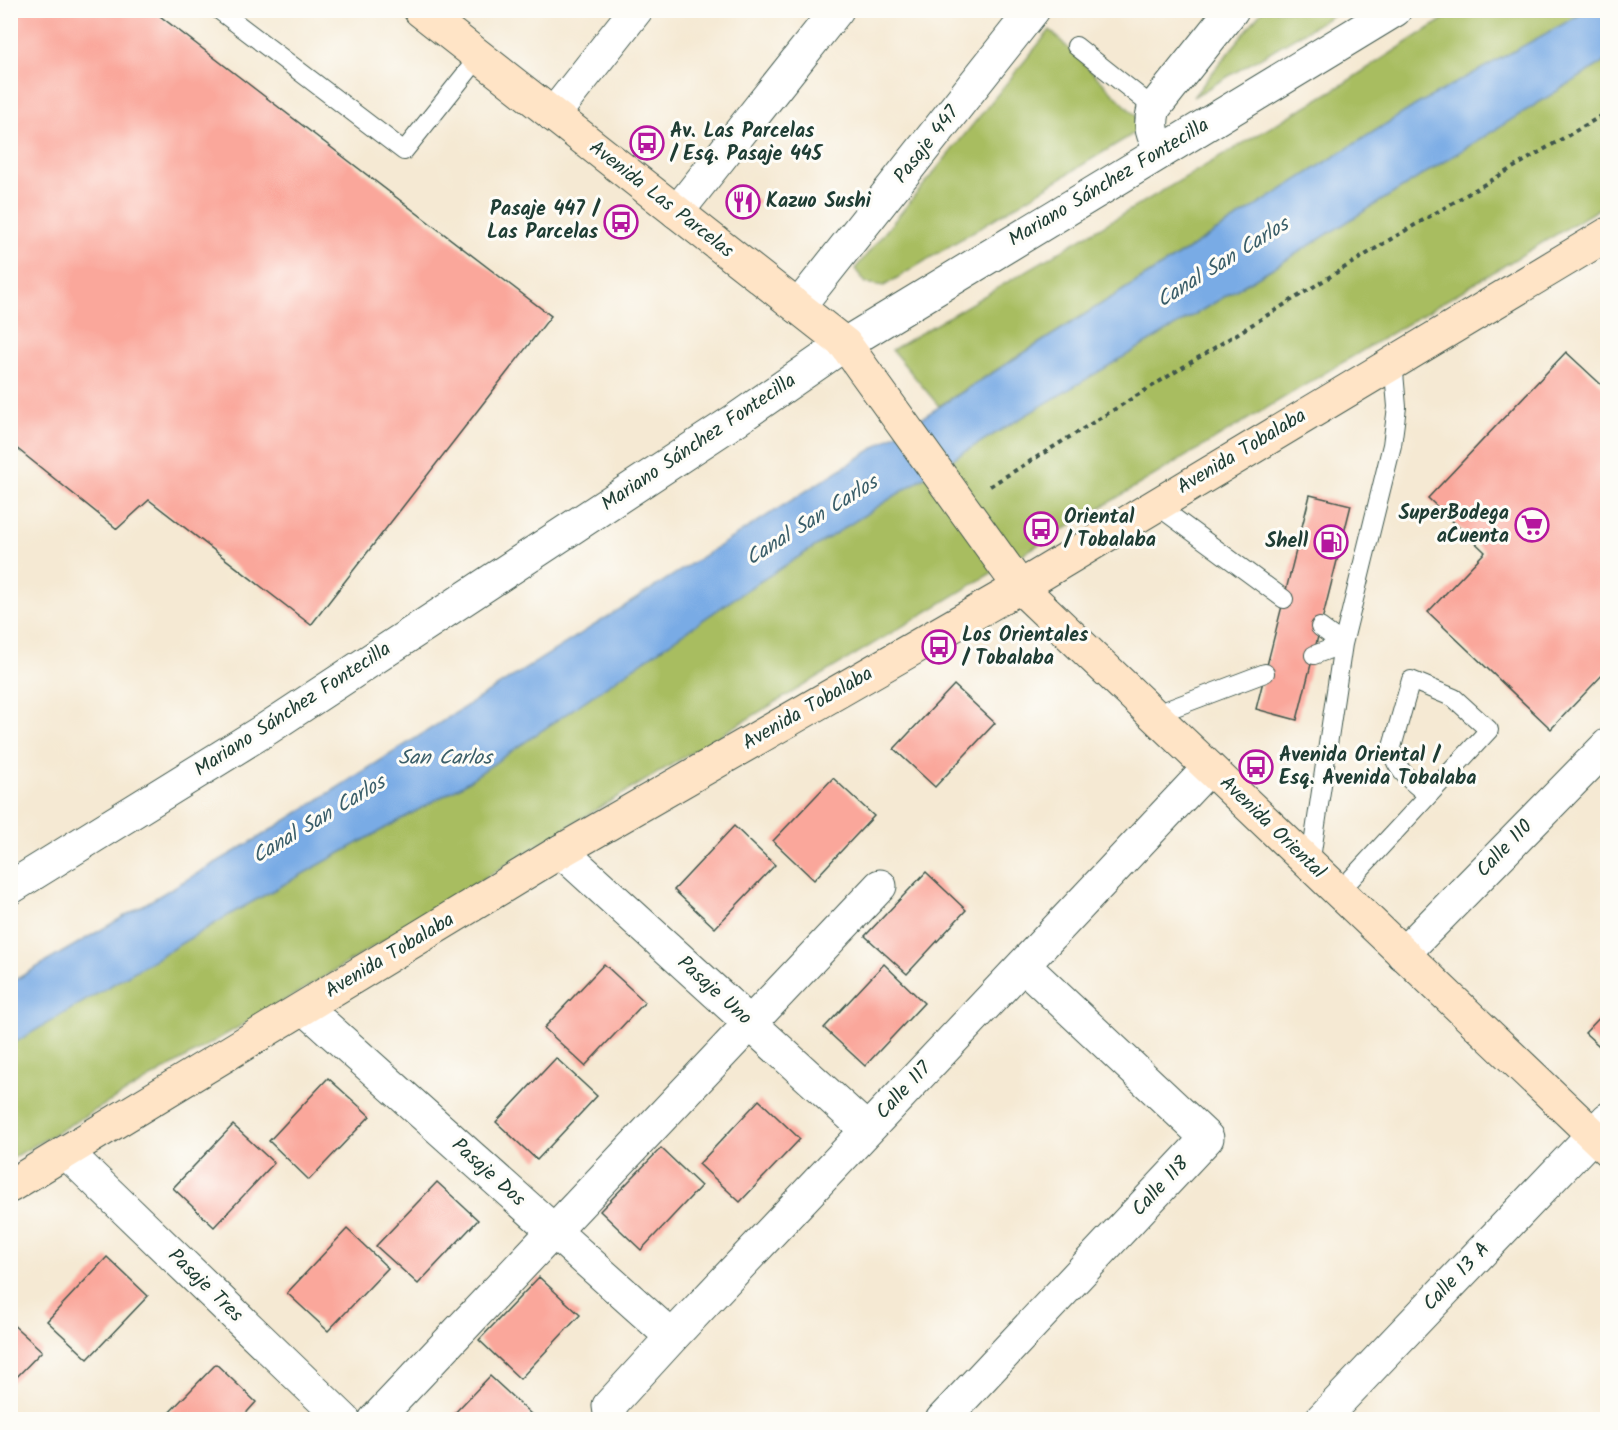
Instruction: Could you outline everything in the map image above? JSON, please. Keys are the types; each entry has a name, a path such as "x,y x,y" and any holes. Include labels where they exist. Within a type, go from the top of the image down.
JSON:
{"main road":[{"name":"Avenida Las Parcelas","path":"420,10 845,344 956,499"},
{"name":"Avenida Tobalaba","path":"10,1186 561,851 1020,586 1393,361 1603,245"},
{"name":"Avenida Oriental","path":"956,499 1020,586 1403,954 1602,1135"}],"street":[{"path":"553,115 636,10"},
{"path":"677,212 837,10"},
{"name":"Pasaje 447","path":"798,308 1033,10"},
{"path":"1162,151 1151,134 1154,108 1232,10"},
{"name":"Mariano Sánchez Fontecilla","path":"10,888 267,728 737,419 845,344 1395,10"},
{"name":"Calle 110","path":"1403,954 1608,745"},
{"name":"Calle 117","path":"611,1419 609,1406 672,1337 1209,768"},
{"name":"Pasaje Uno","path":"561,851 867,1130"},
{"path":"375,1419 880,886"},
{"name":"Calle 118","path":"942,1419 1207,1138 1023,965"},
{"name":"Pasaje Dos","path":"305,1008 672,1337"},
{"name":"Calle 13 A","path":"1321,1419 1602,1135"},
{"name":"Pasaje Tres","path":"66,1152 344,1419"}],"lane":[{"path":"219,10 404,152 479,57"},
{"path":"1076,46 1154,108"},
{"path":"1310,865 1343,644 1392,445 1397,407 1393,361"},
{"path":"1155,504 1284,599"},
{"path":"1320,627 1343,644"},
{"path":"1314,655 1343,644"},
{"path":"1154,715 1265,673"},
{"path":"1339,892 1489,730 1454,698 1412,680 1392,747 1392,757 1396,765 1428,795"}],"path":[{"path":"956,499 1608,112"}],"green space":[{"path":"1262,11 1340,11 1193,97"},
{"path":"1456,11 1587,11 1416,105 939,406 892,350 1337,88"},
{"path":"1050,30 1146,126 884,286 866,283 855,269"},
{"path":"1607,60 1607,204 574,823 311,985 11,1159 10,1045 234,912 461,786 748,589 959,455 1286,260"}],"water":[{"name":"San Carlos","path":"1587,11 1607,11 1607,60 1286,260 959,455 748,589 461,786 234,912 11,1045 10,983 258,838 1416,105"}],"building":[{"path":"10,10 152,10 551,316 311,625 149,500 117,529 10,443"},
{"name":"Kazuo Sushi","path":"741,187 759,201 746,217 728,203"},
{"name":"SuperBodega aCuenta","path":"1566,352 1608,391 1608,669 1551,729 1428,612 1485,552 1428,498"},
{"path":"1310,495 1351,505 1297,720 1256,709"},
{"path":"954,685 995,723 935,787 894,749"},
{"path":"833,778 874,816 814,880 773,841"},
{"path":"734,826 775,865 715,928 674,890"},
{"path":"926,872 966,910 907,974 865,936"},
{"path":"604,964 645,1002 585,1066 544,1028"},
{"path":"884,964 924,1003 865,1066 824,1028"},
{"path":"1608,1009 1608,1054 1585,1033"},
{"path":"556,1058 597,1096 537,1160 496,1122"},
{"path":"328,1078 370,1116 309,1180 269,1141"},
{"path":"759,1100 800,1139 740,1202 699,1164"},
{"path":"233,1125 274,1163 214,1227 173,1188"},
{"path":"661,1148 701,1186 641,1250 600,1211"},
{"path":"437,1182 478,1220 418,1284 376,1246"},
{"path":"347,1229 388,1268 328,1331 287,1293"},
{"path":"107,1257 148,1296 88,1359 47,1321"},
{"path":"539,1277 580,1315 520,1379 479,1340"},
{"path":"10,1322 42,1351 10,1384"},
{"path":"216,1364 256,1402 240,1420 162,1420"},
{"path":"490,1376 531,1414 526,1420 448,1420"}],"place":[{"name":"Av. Las Parcelas / Esq. Pasaje 445","path":"647,143"},
{"name":"Kazuo Sushi","path":"743,202"},
{"name":"Pasaje 447 / Las Parcelas","path":"621,222"},
{"name":"SuperBodega aCuenta","path":"1532,525"},
{"name":"Oriental / Tobalaba","path":"1041,529"},
{"name":"Shell","path":"1331,542"},
{"name":"Los Orientales / Tobalaba","path":"939,647"},
{"name":"Avenida Oriental / Esq. Avenida Tobalaba","path":"1256,767"}],"water label":[{"name":"Canal San Carlos","path":"1223,263"},
{"name":"Canal San Carlos","path":"812,521"},
{"name":"Canal San Carlos","path":"319,820"}]}
